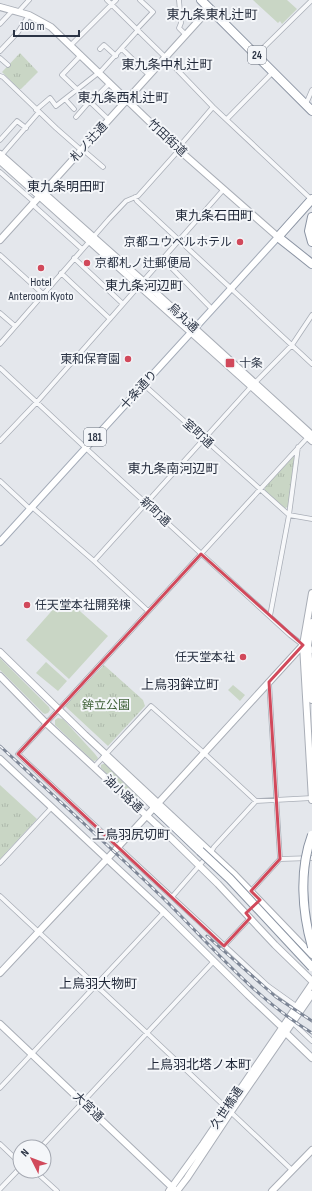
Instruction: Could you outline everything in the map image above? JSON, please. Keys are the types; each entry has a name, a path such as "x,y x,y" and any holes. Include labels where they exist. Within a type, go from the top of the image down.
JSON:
{"highway":[{"name":"24","path":"201,0 312,111"},
{"path":"278,237 312,199"},
{"path":"311,219 309,231 312,242"},
{"name":"竹田街道","path":"278,237 312,264"},
{"path":"156,805 200,851 230,879 312,967"},
{"path":"312,835 305,857 303,881 308,929 312,947"}],"street":[{"path":"0,24 30,0"},
{"path":"107,0 213,107 312,199"},
{"path":"71,45 116,0"},
{"path":"0,157 50,98 56,106 102,70 116,56 153,12 140,0"},
{"path":"179,0 181,23 179,28 186,35"},
{"path":"256,55 312,0"},
{"name":"竹田街道","path":"0,7 16,10 29,15 51,27 110,82 178,149 278,237"},
{"name":"札ノ辻通","path":"0,240 210,8"},
{"path":"0,51 18,32 29,15"},
{"path":"100,49 104,45 116,56"},
{"path":"122,49 149,75"},
{"path":"81,55 62,75 109,120"},
{"path":"0,58 8,64"},
{"path":"227,119 273,72"},
{"path":"0,76 3,77 38,111 103,167"},
{"path":"76,117 110,82"},
{"path":"306,104 312,90"},
{"path":"66,99 74,109"},
{"path":"0,344 120,207 126,201 138,196 213,107"},
{"path":"0,140 17,120 26,128"},
{"name":"烏丸通","path":"0,157 311,437"},
{"path":"0,172 82,249"},
{"path":"0,441 37,402 224,189"},
{"path":"135,197 137,201 312,364"},
{"name":"十条通り","path":"0,542 278,237"},
{"path":"0,255 43,294"},
{"path":"74,258 123,304"},
{"path":"162,258 212,309"},
{"path":"61,273 110,319"},
{"path":"0,313 15,326"},
{"path":"94,561 253,385 292,345 312,315"},
{"name":"新町通","path":"0,368 270,616 308,643 312,651"},
{"name":"室町通","path":"143,384 289,515 312,520"},
{"path":"296,1006 268,986 18,754 45,722 260,490 298,446 311,437"},
{"path":"270,616 289,515 298,446"},
{"path":"0,481 94,561 148,611"},
{"path":"172,897 214,847 256,801 312,799 308,643 312,593"},
{"path":"312,622 308,643 312,700"},
{"path":"0,973 269,682 308,643"},
{"path":"0,652 77,726 105,756"},
{"name":"油小路通","path":"0,676 45,722 199,866 312,982"},
{"path":"0,679 7,684"},
{"path":"269,682 280,859"},
{"path":"94,767 151,706 256,801"},
{"name":"油小路通","path":"105,756 156,805 211,852 260,900 312,955"},
{"path":"1,761 164,912 312,1058"},
{"path":"0,863 52,807"},
{"path":"251,891 280,859 312,858"},
{"path":"0,896 148,1033 228,1111 292,1170"},
{"path":"224,946 260,900"},
{"path":"0,1088 164,912"},
{"path":"49,1139 214,961"},
{"name":"久世橋通","path":"173,1190 272,1048 284,1030 296,1006 312,982"},
{"name":"久世橋通","path":"284,1030 293,1023 312,994"},
{"path":"293,1023 312,1040"},
{"name":"大宮通","path":"0,1024 173,1190"},
{"path":"0,1144 12,1155"},
{"path":"272,1191 312,1150"},
{"path":"0,1189 12,1176"},
{"path":"44,1179 57,1191"}],"highlighted area":[{"path":"201,554 303,645 269,682 280,859 251,891 260,900 246,913 250,918 224,946 18,754"}],"green space":[{"path":"253,0 287,0 297,9 282,24 280,21 278,23"},
{"path":"20,53 38,72 21,89 19,89 2,72"},
{"path":"294,456 296,456 288,507 285,508 265,491 265,487"},
{"path":"64,597 108,636 69,679 26,640"},
{"path":"0,658 49,707 50,710 48,713 43,713 0,670"},
{"path":"46,662 67,681 58,691 36,673"},
{"name":"鉾立公園","path":"104,665 143,700 145,706 108,746 65,706"},
{"path":"233,685 245,695 240,701 228,690"},
{"path":"58,718 63,719 95,754 98,758 97,760 92,760 55,725 55,720"},
{"path":"105,764 145,804 145,807 141,806 101,768 101,765"},
{"path":"0,785 37,819 0,859"}],"railway":[{"path":"0,746 162,897 251,987 291,1019 312,1033"},
{"path":"207,936 276,997 312,1021"}],"place":[{"name":"京都ユウベルホテル","path":"240,242"},
{"name":"京都札ノ辻郵便局","path":"87,263"},
{"name":"Hotel Anteroom Kyoto","path":"41,268"},
{"name":"東和保育園","path":"128,359"},
{"name":"十条","path":"230,363"},
{"name":"任天堂本社開発棟","path":"27,605"},
{"name":"任天堂本社","path":"243,657"}],"district":[{"name":"東九条東札辻町","path":"212,15"},
{"name":"東九条中札辻町","path":"167,65"},
{"name":"東九条西札辻町","path":"123,98"},
{"name":"東九条明田町","path":"66,187"},
{"name":"東九条石田町","path":"214,216"},
{"name":"東九条河辺町","path":"144,286"},
{"name":"東九条南河辺町","path":"173,469"},
{"name":"上鳥羽鉾立町","path":"180,685"},
{"name":"上鳥羽尻切町","path":"131,835"},
{"name":"上鳥羽大物町","path":"98,984"},
{"name":"上鳥羽北塔ノ本町","path":"199,1065"}]}
